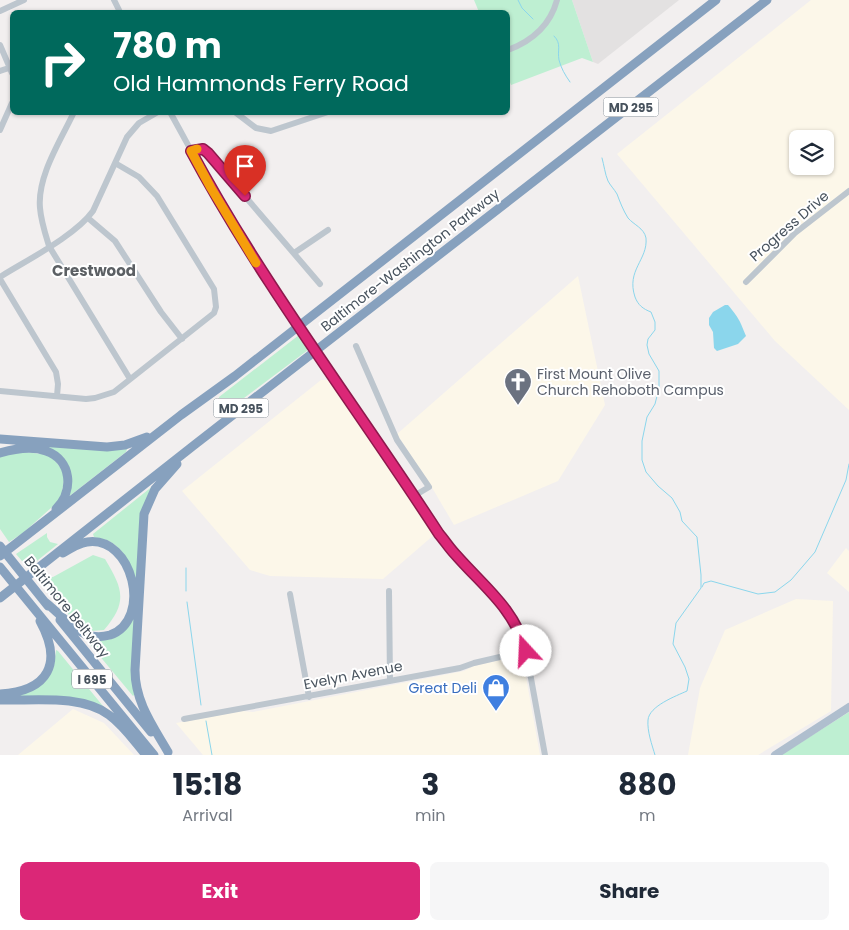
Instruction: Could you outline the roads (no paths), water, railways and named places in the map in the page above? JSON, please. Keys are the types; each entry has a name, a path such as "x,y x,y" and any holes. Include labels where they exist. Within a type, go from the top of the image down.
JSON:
{"highway":[{"name":"Baltimore-Washington Parkway","path":"1,550 59,511 181,415 235,376 716,0"},
{"name":"Baltimore-Washington Parkway","path":"1,597 768,0"},
{"path":"0,438 115,447 136,442 152,435 181,415"},
{"path":"169,753 143,709 135,681 143,524 147,506 155,489 193,446"},
{"path":"0,453 36,449 50,453 62,462 68,477 67,492 60,505 45,520"},
{"path":"29,574 72,547 88,542 104,543 111,546 118,552 126,564 133,592 132,611 125,625 114,633 100,637 87,635 45,602"},
{"name":"Baltimore Beltway","path":"1,550 169,753"},
{"name":"Baltimore Beltway","path":"0,567 154,755"},
{"path":"0,694 12,693 32,686 44,676 51,664 52,657 49,643 30,603"},
{"path":"0,700 67,701 92,706 108,714 146,755"}],"main road":[{"path":"774,755 849,707"}],"street":[{"path":"0,11 24,0"},
{"path":"510,49 522,45 542,28 550,18 557,0"},
{"path":"0,45 10,65"},
{"path":"0,130 10,108"},
{"path":"72,115 50,160 41,188 39,206 42,223 49,246 130,379"},
{"path":"58,396 56,372 0,278 67,235 88,218 131,131 139,123 153,115"},
{"path":"172,115 253,258 302,332 456,555 494,593 507,610 523,638 545,755"},
{"path":"239,115 256,128 271,131 319,115"},
{"path":"191,151 203,149 208,153 320,284"},
{"path":"0,391 95,398 114,392 214,313 216,307 214,289 157,196 139,178 115,163"},
{"name":"Progress Drive","path":"746,282 795,233 849,192"},
{"path":"88,218 115,241 161,312 182,339"},
{"path":"294,253 328,230"},
{"path":"356,346 397,440 429,487 414,496"},
{"path":"389,591 390,681"},
{"path":"290,594 308,697"},
{"name":"Evelyn Avenue","path":"184,720 460,668 526,651"}],"water":[{"path":"728,305 737,317 746,336 738,344 717,351 714,348 713,332 709,325 709,318 713,312"}],"waterway":[{"path":"518,0 522,8 533,19"},
{"path":"554,36 559,44 560,63 570,82"},
{"path":"602,158 608,181 617,194 626,215 639,227 646,238 644,253 633,279 633,288 638,302 643,308 651,312 655,322 655,330 648,339 647,345 649,354 659,371 659,388 655,404 647,417 642,441 642,460 646,472 672,498 680,512 682,521 697,537 701,575 701,588 676,623 673,644 689,679 687,691 658,706 653,710 648,720 649,733 655,755"},
{"path":"702,587 704,583 711,581 758,594 775,592 791,580 815,552 846,480 849,464"},
{"path":"186,568 186,591"},
{"path":"187,602 201,705"},
{"path":"206,721 212,755"}],"place":[{"name":"First Mount Olive Church Rehoboth Campus","path":"518,406"},
{"name":"Great Deli","path":"496,712"}],"district":[{"name":"Crestwood","path":"94,270"}]}
